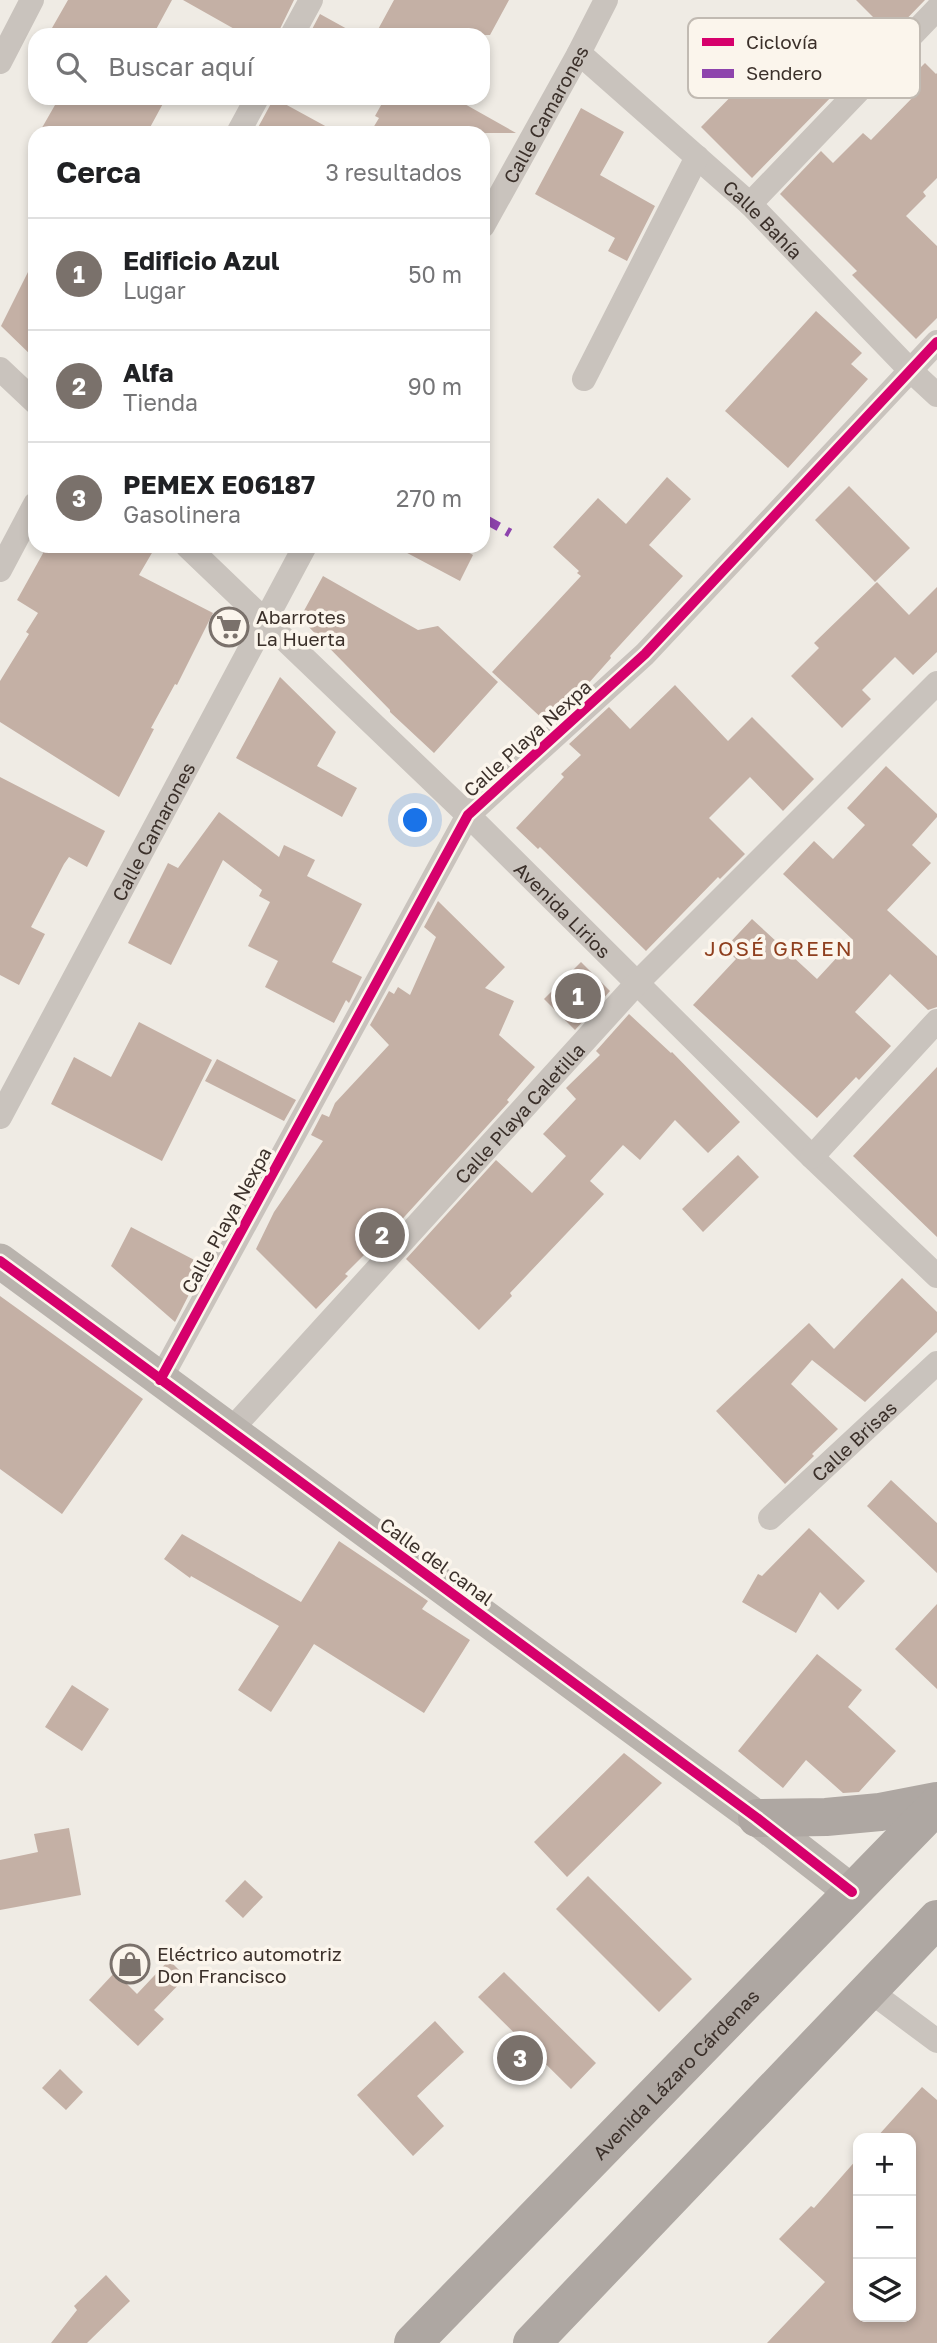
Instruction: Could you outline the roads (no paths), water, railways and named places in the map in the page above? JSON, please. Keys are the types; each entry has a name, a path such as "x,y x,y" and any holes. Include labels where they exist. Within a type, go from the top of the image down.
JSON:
{"main road":[{"path":"757,1818 840,1816 937,1803"},
{"name":"Avenida Lázaro Cárdenas","path":"413,2343 937,1803"},
{"path":"532,2343 937,1919"}],"street":[{"path":"0,62 32,0"},
{"path":"296,28 311,0"},
{"name":"Calle Camarones","path":"490,213 606,0"},
{"path":"920,27 937,9"},
{"name":"Calle Bahía","path":"579,53 750,204 937,395"},
{"path":"750,204 852,98"},
{"path":"242,126 253,105"},
{"path":"584,379 697,158"},
{"name":"Calle Playa Nexpa","path":"160,1380 468,815 645,654 937,342"},
{"path":"0,369 28,395"},
{"path":"0,570 28,517"},
{"name":"Avenida Lirios","path":"194,553 468,815 812,1157 937,1276"},
{"name":"Calle Camarones","path":"0,1117 301,553"},
{"name":"Calle Playa Caletilla","path":"230,1431 638,982 937,683"},
{"path":"812,1157 937,1021"},
{"name":"Calle del canal","path":"0,1261 757,1818 852,1892"},
{"name":"Calle Brisas","path":"771,1518 937,1363"},
{"path":"870,1991 937,2042"}],"place":[{"name":"Abarrotes La Huerta","path":"229,627"},
{"name":"Edificio Azul","path":"578,996"},
{"name":"Alfa","path":"382,1235"},
{"name":"Eléctrico automotriz Don Francisco","path":"130,1964"},
{"name":"PEMEX E06187","path":"520,2058"}],"district":[{"name":"JOSÉ GREEN","path":"779,948"}]}
